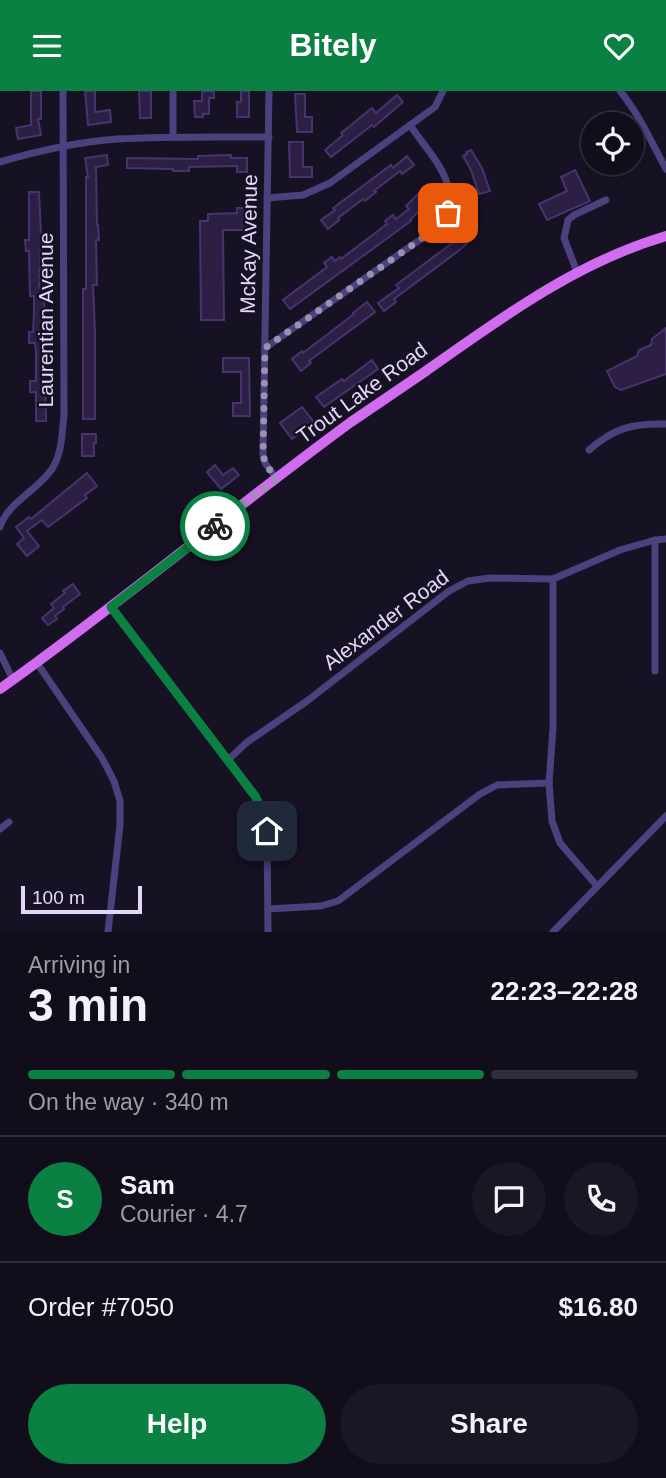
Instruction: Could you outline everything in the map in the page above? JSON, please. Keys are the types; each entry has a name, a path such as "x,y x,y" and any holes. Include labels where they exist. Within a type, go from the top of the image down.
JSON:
{"main road":[{"name":"Trout Lake Road","path":"0,689 352,422 440,360 540,293 577,272 666,236"}],"street":[{"name":"Laurentian Avenue","path":"0,527 8,512 43,481 53,468 60,450 64,415 63,91"},
{"path":"173,91 173,137"},
{"name":"McKay Avenue","path":"269,91 263,454 265,463 276,479"},
{"path":"267,198 303,195 330,183 435,107 443,91"},
{"path":"620,91 666,169"},
{"path":"265,348 441,225 448,213 449,187 444,174 410,125"},
{"path":"0,162 63,147 114,139 269,137"},
{"path":"577,272 564,238 568,219 606,201"},
{"path":"589,450 604,437 624,426 666,424"},
{"name":"Alexander Road","path":"228,760 449,591 468,581 490,578 553,579 620,550 666,539"},
{"path":"655,540 655,671"},
{"path":"553,579 553,727 549,783 552,821 560,843 597,886"},
{"path":"111,607 255,796 263,812 267,831 268,932"},
{"path":"0,653 13,680"},
{"path":"37,663 102,758 118,791 120,825 108,932"},
{"path":"268,909 321,906 338,901 480,794 497,785 549,783"},
{"path":"553,932 666,816"},
{"path":"0,829 9,823"}],"building":[{"path":"31,91 41,91 41,119 38,119 41,135 18,139 16,128 31,125"},
{"path":"85,91 95,91 95,112 110,110 111,122 88,125"},
{"path":"139,91 151,91 151,118 140,118"},
{"path":"202,91 214,91 214,98 209,98 209,114 195,117 194,101 202,101"},
{"path":"241,91 249,91 249,117 237,117 237,102 241,102"},
{"path":"295,94 305,94 305,117 312,117 312,132 297,132"},
{"path":"397,95 403,102 374,127 372,125 331,157 325,150 372,108 376,113"},
{"path":"289,142 303,142 303,167 312,167 312,177 290,177"},
{"path":"471,150 482,168 490,191 479,194 463,156"},
{"path":"107,155 108,165 96,167 99,240 96,240 97,285 93,285 95,419 83,419 83,289 86,289 88,177 85,158"},
{"path":"231,155 231,158 247,158 247,172 237,172 237,166 189,167 189,171 127,168 127,158 198,159 198,156"},
{"path":"407,156 414,165 402,174 400,171 365,201 363,199 338,218 328,229 321,220 335,210 333,208"},
{"path":"575,170 590,201 547,220 539,204 567,191 561,177"},
{"path":"423,189 432,198 411,221 290,309 283,300 327,267 324,263 332,257 335,261 340,257 341,259 387,224 385,221 393,215 396,219 409,209 406,206"},
{"path":"29,192 39,192 39,288 44,288 46,421 36,421 36,392 30,392 30,381 36,381 36,352 35,343 29,343 29,332 33,332 34,296 30,296 29,251 26,251 25,240 29,240"},
{"path":"237,208 252,208 252,230 223,230 224,320 201,320 200,221 208,221 208,214 237,213"},
{"path":"470,226 477,234 394,299 396,302 384,311 378,303 399,288 396,285 459,238"},
{"path":"367,302 375,312 309,361 311,363 301,371 292,359"},
{"path":"666,328 666,374 621,390 615,387 607,371 637,356 639,350 651,345 652,339"},
{"path":"223,358 249,358 250,416 233,416 233,403 241,403 241,372 223,372"},
{"path":"372,360 378,369 324,407 316,397"},
{"path":"302,407 314,422 292,439 280,423"},
{"path":"82,434 96,434 94,456 82,456"},
{"path":"215,465 223,475 233,468 239,475 221,489 207,472"},
{"path":"87,473 97,486 85,495 87,498 48,527 42,520 27,531 39,546 27,556 17,544 24,538 16,527 29,517 31,519"},
{"path":"73,584 80,594 63,607 55,616 57,619 48,625 42,618 54,608 51,604"}],"way so far":[{"path":"215,526 276,479 265,463 263,454 265,348 441,225 448,213"}],"route":[{"path":"215,526 111,607 255,796 263,812 267,831"}]}
